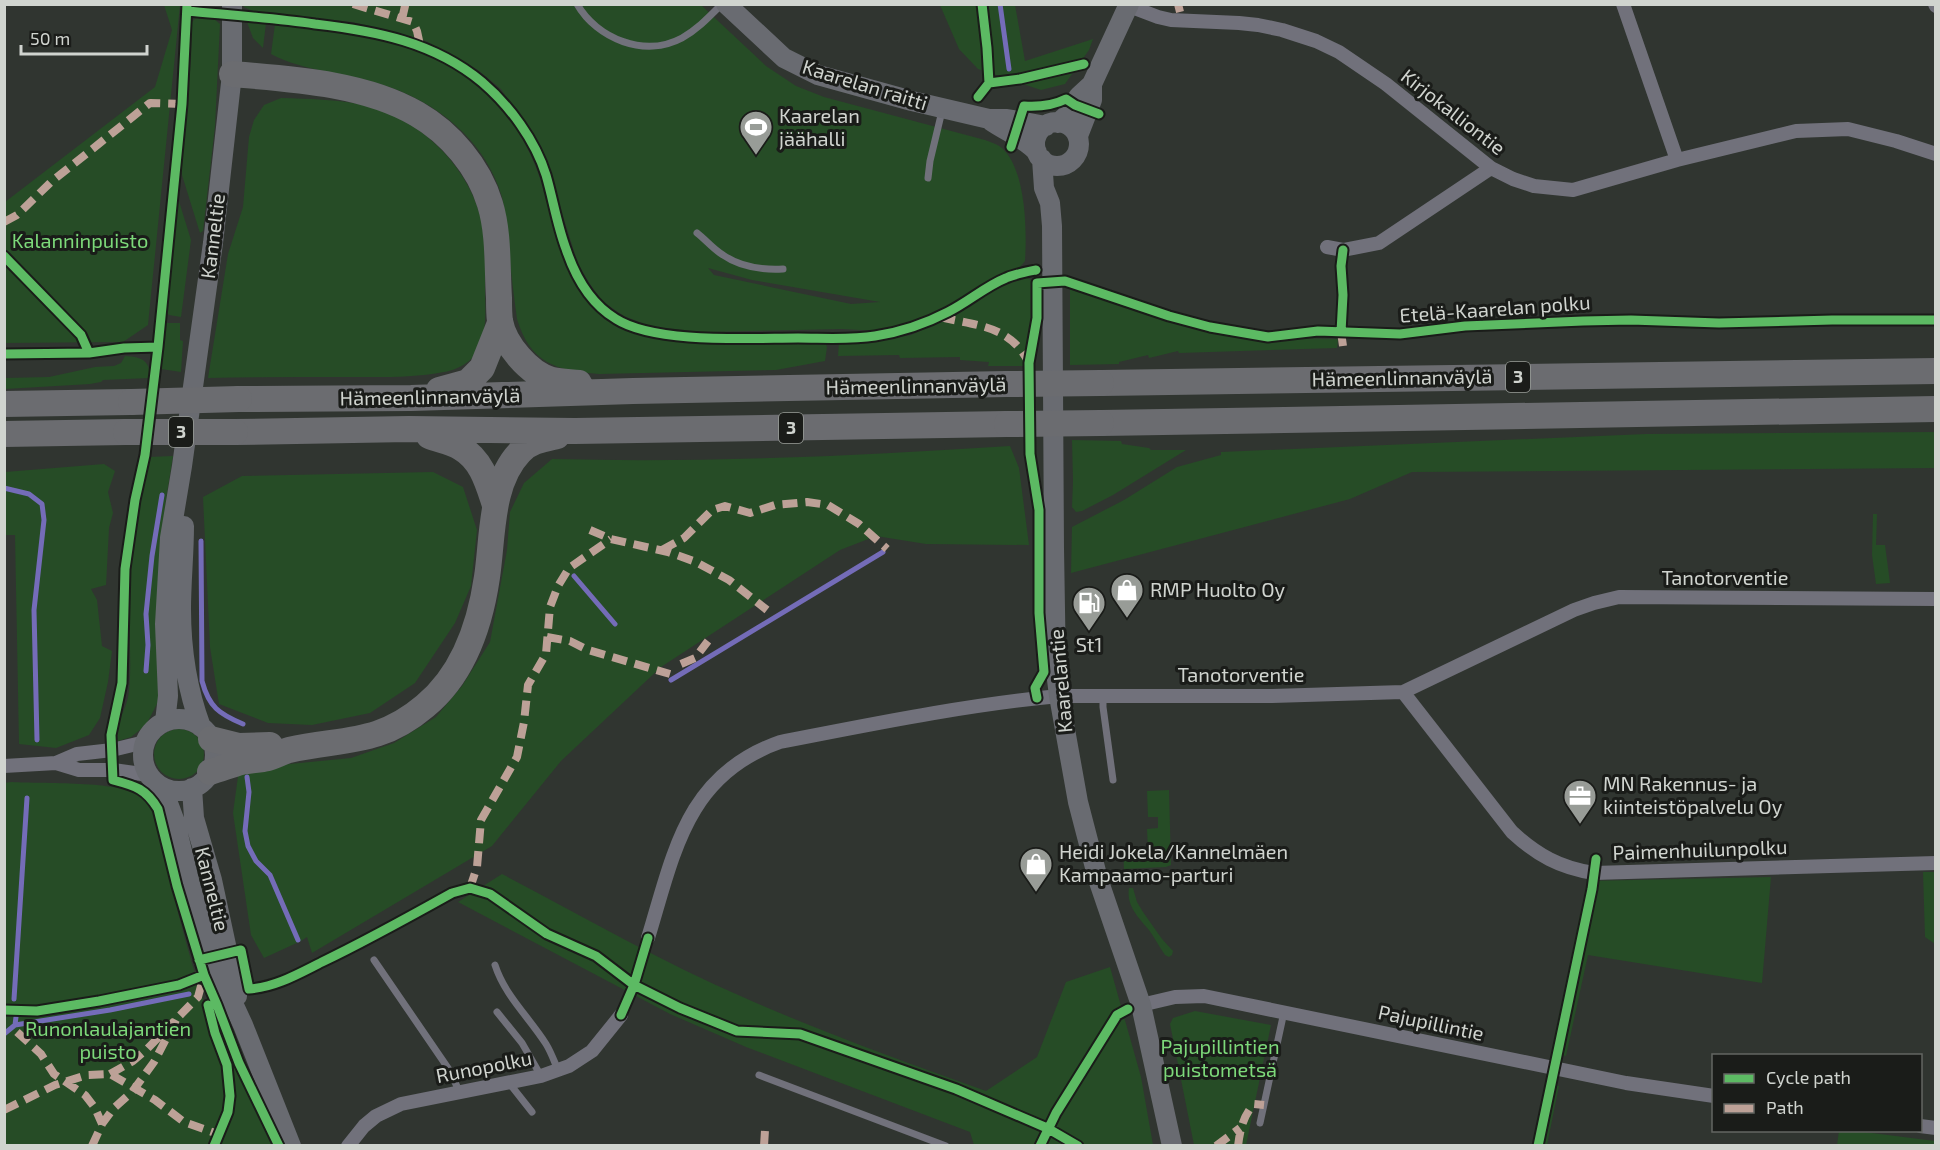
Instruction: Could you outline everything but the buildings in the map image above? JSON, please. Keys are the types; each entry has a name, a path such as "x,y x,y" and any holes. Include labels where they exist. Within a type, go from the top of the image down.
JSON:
{"highway":[{"path":"232,74 281,78 359,92 399,104 435,126 473,167 490,204 496,235 500,323 512,349 523,363 551,380 633,391"},
{"path":"411,398 468,382 482,368 500,323"},
{"name":"Hämeenlinnanväylä","path":"4,404 411,398 1007,384 1935,371"},
{"name":"Hämeenlinnanväylä","path":"4,434 409,429 575,431 1935,409"},
{"path":"409,429 461,448 477,461 495,505"},
{"path":"201,780 240,762 269,758 288,750 380,734 405,722 426,705 446,686 461,663 469,645 481,608 487,577 495,505 512,462 532,443 575,431"},
{"path":"206,733 239,746 269,745 288,750"}],"main road":[{"name":"Kanneltie","path":"165,722 168,696 165,624 170,538 213,243 232,74 232,4"},
{"path":"1092,84 1092,100 1078,136 1077,153 1073,160 1065,165 1053,166 1040,156 1036,144 1038,136 1070,110 1079,96 1092,84 1129,5"},
{"name":"Kaarelan raitti","path":"732,8 784,57 806,70 861,87 989,119 1052,125"},
{"name":"Kaarelan raitti","path":"989,119 1005,131 1028,142 1040,156"},
{"path":"1052,125 1070,127 1078,136"},
{"name":"Kaarelantie","path":"1040,156 1044,188 1050,202 1053,282 1056,671 1059,696 1078,802 1098,879 1141,1005 1172,1146"},
{"name":"Kaarelantie","path":"1050,202 1065,165"},
{"name":"Kanneltie","path":"182,466 183,656 191,700 206,733"},
{"path":"184,720 206,733 215,756 201,780 177,791 156,781 143,759 145,742 153,730 165,722 184,720"},
{"name":"Kanneltie","path":"201,780 194,818 212,880 243,1025"},
{"name":"Kanneltie","path":"156,781 175,822 191,888 212,958 243,1025 291,1146"}],"street":[{"path":"1623,4 1677,160"},
{"name":"Kirjokalliontie","path":"1129,5 1172,20 1258,25 1316,40 1339,52 1386,84 1491,168 1534,186 1573,190 1677,160 1796,131 1848,129 1935,154"},
{"path":"1327,247 1343,250 1379,243 1491,168"},
{"name":"Tanotorventie","path":"648,938 673,856 692,813 711,786 723,774 759,749 780,742 914,716 1059,696 1272,696 1403,692 1574,610 1619,597 1935,599"},
{"name":"Paimenhuilunpolku","path":"1403,692 1512,832 1528,847 1545,858 1579,871 1594,873 1935,863"},
{"path":"4,766 56,763 77,754 112,750 145,742"},
{"path":"56,763 79,770 113,770 156,781"},
{"name":"Pajupillintie","path":"1141,1005 1175,997 1204,996 1626,1083 1712,1096"},
{"name":"Runopolku","path":"348,1146 364,1126 388,1109 415,1100 542,1076 569,1066 592,1051 621,1015"}],"lane":[{"path":"577,4 591,24 602,32 623,42 647,46 681,39 703,23 732,8"},
{"path":"928,178 943,108"},
{"path":"697,233 734,262 761,268 783,269"},
{"path":"1102,695 1113,780"},
{"path":"374,960 450,1071 459,1091"},
{"path":"495,964 499,978 521,1012 546,1044 558,1070"},
{"path":"497,1012 522,1043 542,1076"},
{"path":"1260,1123 1284,1012"},
{"path":"759,1075 946,1146"},
{"path":"510,1083 532,1112"}],"green space":[{"name":"Kalanninpuisto","path":"164,5 180,5 148,325 123,342 5,343 5,202 155,87 172,30"},
{"name":"Kaarelan jäähalli","path":"244,5 701,5 766,66 796,86 824,97 985,140 1002,148 1010,158 1020,185 1025,217 1025,261 1020,267 915,322 880,331 842,329 702,332 652,327 624,316 603,302 590,284 578,264 543,152 501,89 478,70 426,41 391,31 352,22 257,13","holes":["708,268 752,280 880,302 851,304 714,275"]},
{"path":"940,5 1015,5 1025,61 1093,39 1089,50 1065,84 1041,90 978,69 959,49"},
{"path":"202,15 213,18 220,24 215,126 203,231 200,233 182,175 182,164 192,22"},
{"path":"247,22 266,23 263,48 253,38"},
{"path":"275,24 366,36 400,45 432,56 460,72 485,91 507,116 526,145 541,181 556,238 567,267 593,305 617,324 647,337 664,339 825,342 827,347 825,361 776,370 599,374 570,370 547,362 529,346 517,319 502,197 484,157 471,140 439,112 401,91 366,80 297,65 271,54"},
{"path":"281,98 343,102 383,111 420,131 451,160 463,177 480,215 485,260 483,337 480,346 467,363 447,371 408,376 208,378 228,254 243,207 249,137 254,120 264,105"},
{"path":"178,198 191,240 181,317 167,313"},
{"path":"1026,277 1033,281 1035,302 1024,366 988,366 989,362 960,360 960,357 838,356 839,342 879,341 911,335 970,307 991,291"},
{"path":"1070,288 1165,319 1232,337 1338,339 1337,348 1179,353 1178,351 1149,358 1148,355 1119,362 1119,364 1070,365"},
{"path":"166,323 180,323 180,340 183,341 181,372 161,369"},
{"path":"125,356 136,357 147,363 150,378 5,389 5,378 49,377 95,367 114,366 121,363"},
{"path":"1935,432 1935,468 1412,472 1350,499 1071,573 1072,527 1124,500 1177,467 1221,455 1221,452 1646,434"},
{"path":"1072,440 1121,441 1122,444 1151,450 1186,450 1113,495 1076,512 1072,507"},
{"path":"1010,446 1019,468 1029,545 926,544 876,536 840,550 661,667 561,761 492,846 312,953 307,937 264,958 251,935 233,813 239,769 351,758 394,743 436,717 462,686 490,642 507,550 510,512 524,483 552,459 781,458"},
{"path":"173,456 160,558 158,702 146,725 131,737 118,741 118,729 127,702 129,686 129,599 132,563 149,457"},
{"path":"104,464 115,471 108,492 113,513 109,528 106,585 91,589 97,600 102,646 112,651 100,718 89,735 56,748 19,744 15,535 5,535 5,472"},
{"path":"433,472 463,487 477,530 471,586 455,623 415,683 370,713 312,725 268,723 219,704 210,647 203,497 242,476"},
{"path":"1873,514 1877,514 1876,545 1885,545 1890,583 1876,584 1872,555"},
{"path":"179,729 188,731 199,740 204,754 202,763 193,774 179,779 170,777 159,768 154,754 156,745 165,734"},
{"name":"Runonlaulajantien puisto","path":"4,783 99,785 117,788 142,797 150,806 162,835 179,916 214,1034 247,1086 274,1145 5,1145"},
{"path":"1169,790 1171,865 1124,869 1123,850 1148,849 1147,829 1158,828 1158,817 1148,817 1147,791"},
{"path":"1923,872 1935,872 1935,944 1925,937"},
{"path":"502,874 653,954 745,998 835,1035 986,1091 1037,1057 1066,982 1110,967 1141,1077 1153,1145 974,1145 970,1132 746,1047 670,1014 458,902"},
{"path":"1771,877 1762,983 1588,955 1566,1056 1551,1053 1587,881"},
{"path":"1129,888 1133,888 1143,912 1173,951 1169,957 1165,955 1131,906"},
{"name":"Pajupillintien puistometsä","path":"1195,1011 1271,1025 1246,1145 1194,1145 1170,1024 1173,1018"},
{"path":"1545,1082 1559,1086 1547,1145 1532,1145"},
{"path":"1839,1132 1864,1132 1935,1141 1935,1145 1837,1145"}],"waterway":[{"path":"1000,4 1009,69"},
{"path":"4,488 29,494 42,504 44,520 34,610 37,740"},
{"path":"146,671 148,645 146,614 162,495"},
{"path":"201,541 202,681 208,697 216,708 227,717 243,724"},
{"path":"671,680 883,552"},
{"path":"574,576 615,624"},
{"path":"247,777 249,792 245,831 248,846 256,861 270,875 298,940"},
{"path":"14,999 27,798"},
{"path":"15,1025 110,1010 189,994"},
{"path":"4,1034 15,1025 16,1017"}],"marked path":[{"path":"353,4 413,22 420,45"},
{"path":"402,4 405,6 402,19"},
{"path":"1178,4 1180,12"},
{"path":"4,222 17,215 51,182 150,103 182,104"},
{"path":"940,317 979,325 1002,334 1021,350 1029,363"},
{"path":"1341,332 1343,346"},
{"path":"662,550 684,538 712,510 725,506 750,513 775,505 807,502 828,505 859,524 887,549"},
{"path":"590,530 611,539 668,552 696,562 729,580 767,610"},
{"path":"470,888 477,867 481,820 517,757 528,685 546,654 550,607 558,586 569,568 611,539"},
{"path":"547,637 570,641 588,650 670,674"},
{"path":"681,664 695,658 708,641"},
{"path":"110,1074 133,1061 147,1049 198,997 204,975"},
{"path":"92,1146 102,1124 113,1109 132,1092 154,1062 177,1018"},
{"path":"17,1032 41,1054 54,1074 85,1095 95,1108 102,1124"},
{"path":"4,1110 55,1085 87,1075 110,1074 155,1100 184,1122 218,1134"},
{"path":"1238,1146 1247,1113 1254,1104 1264,1105"},
{"path":"1216,1146 1240,1128"},
{"path":"764,1146 765,1130"}],"cycle path":[{"path":"187,4 182,104 158,347 145,455 135,500 125,569 122,683 111,735 113,780 140,789 158,809 177,886 204,975 239,1063 279,1146"},
{"path":"978,97 989,83 982,4"},
{"path":"187,11 360,30 424,48 464,68 482,82 512,113 535,149 546,175 566,249 585,288 607,313 633,327 678,336 730,339 875,336 903,330 931,320 999,281 1036,270"},
{"path":"989,83 1020,79 1084,64"},
{"path":"1011,147 1024,106 1045,106 1066,99 1099,114"},
{"path":"1341,332 1343,250"},
{"path":"4,256 81,335 89,353"},
{"name":"Etelä-Kaarelan polku","path":"1037,698 1035,688 1044,672 1039,613 1039,510 1030,454 1029,363 1037,318 1037,283 1065,281 1169,316 1210,327 1268,337 1318,331 1400,334 1465,326 1583,321 1719,323 1936,320"},
{"path":"4,354 89,353 124,348 158,347"},
{"path":"1538,1146 1592,889 1596,859"},
{"path":"199,960 241,950 249,989 268,986 355,946 452,893 470,888 490,894 547,934 596,956 634,985 680,1008 737,1031 800,1034 956,1089 1047,1128 1078,1146"},
{"path":"621,1015 634,985 648,938"},
{"path":"4,1010 37,1011 99,1001 179,985 204,975"},
{"path":"208,1005 227,1065 230,1096 228,1112 214,1146"},
{"path":"1040,1146 1056,1113 1117,1015 1128,1009"}],"place":[{"name":"Kaarelan jäähalli","path":"756,156"},
{"name":"RMP Huolto Oy","path":"1127,619"},
{"name":"St1","path":"1089,632"},
{"name":"MN Rakennus- ja kiinteistöpalvelu Oy","path":"1580,825"},
{"name":"Heidi Jokela/Kannelmäen Kampaamo-parturi","path":"1036,893"}]}
